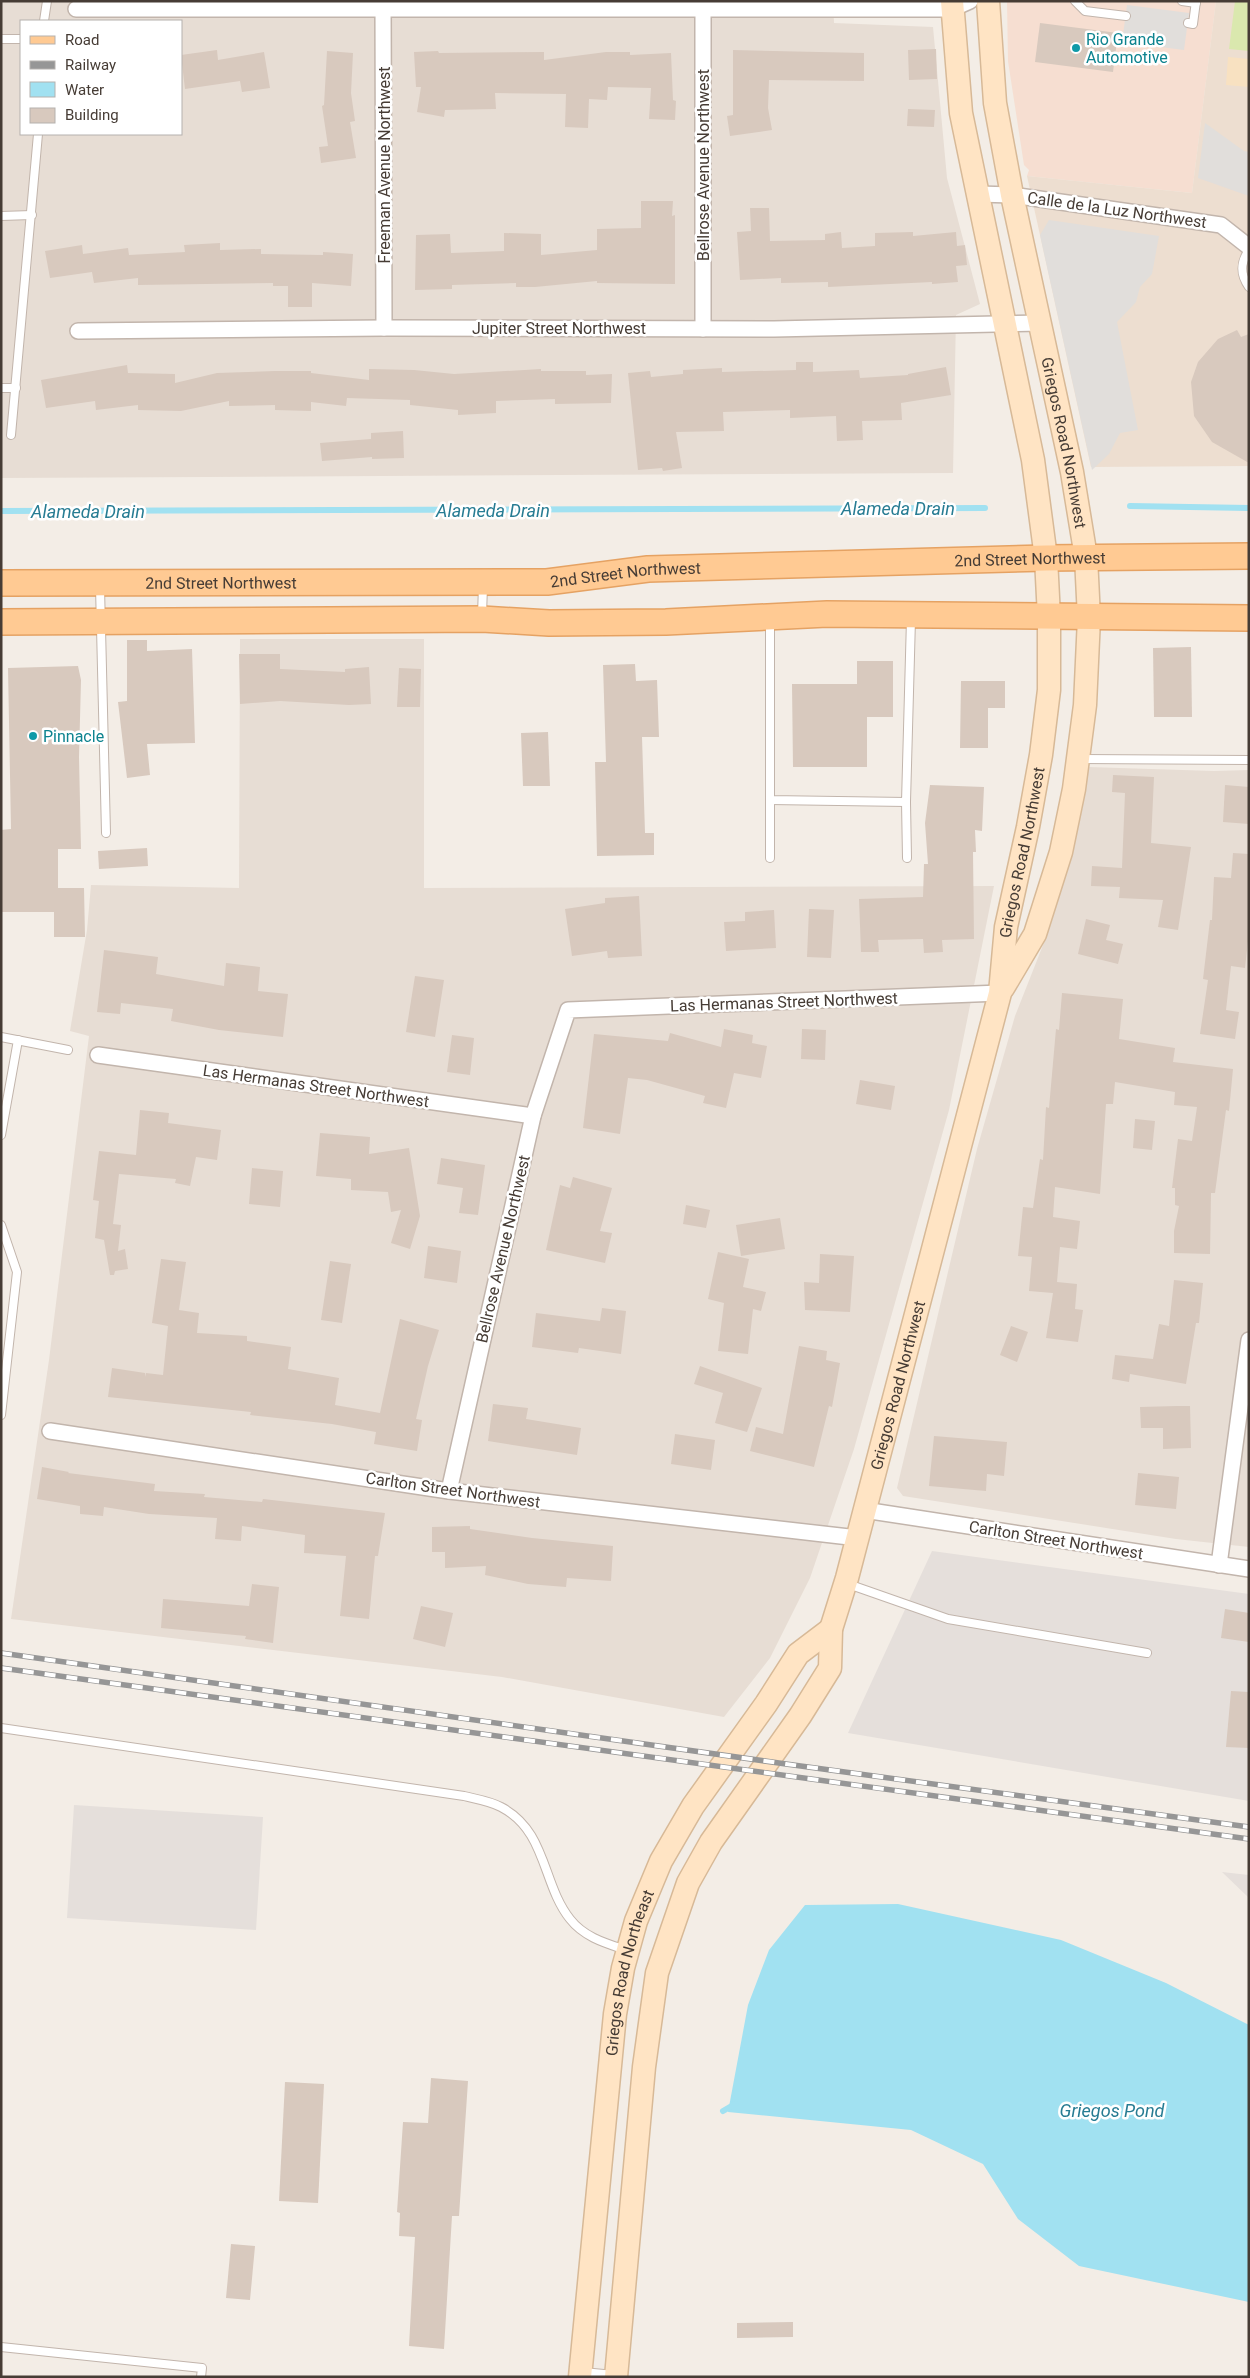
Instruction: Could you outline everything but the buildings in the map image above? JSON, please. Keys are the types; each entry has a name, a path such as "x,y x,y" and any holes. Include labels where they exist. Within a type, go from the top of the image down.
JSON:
{"main road":[{"name":"Griegos Road Northwest","path":"988,1 995,103 1012,195 1072,472 1086,557 1089,618 1085,705 1078,759 1061,852 1034,934 1000,993"},
{"name":"Griegos Road Northwest","path":"768,1762 830,1668 830,1629 846,1583 1000,993 1006,927 1028,827 1049,690 1049,617 1046,558 1033,460 961,113 958,4"},
{"name":"2nd Street Northwest","path":"1,583 547,582 648,569 1086,557 1249,556"},
{"path":"1,622 99,623 482,619 559,622 666,622 827,614 1089,618 1249,618"},
{"name":"Griegos Road Northeast","path":"581,2374 615,2014 636,1921 661,1861 693,1806 766,1704 798,1654 830,1629"},
{"name":"Griegos Road Northeast","path":"616,2376 644,2067 657,1973 688,1883 711,1842 768,1762"}],"street":[{"path":"76,8 383,5 958,4"},
{"name":"Freeman Avenue Northwest","path":"383,5 384,328"},
{"name":"Bellrose Avenue Northwest","path":"703,5 703,329"},
{"name":"Calle de la Luz Northwest","path":"978,194 1012,195 1222,225 1249,248"},
{"name":"Jupiter Street Northwest","path":"78,331 384,328 703,329 1041,323"},
{"name":"Las Hermanas Street Northwest","path":"568,1010 1000,993"},
{"name":"Bellrose Avenue Northwest","path":"449,1492 533,1116 568,1010"},
{"name":"Las Hermanas Street Northwest","path":"98,1055 533,1116"},
{"path":"1219,1565 1249,1340"},
{"name":"Carlton Street Northwest","path":"50,1431 449,1492 858,1538"},
{"name":"Carlton Street Northwest","path":"864,1510 1249,1569"}],"lane":[{"path":"44,20 47,1"},
{"path":"1075,1 1085,11 1126,16"},
{"path":"1182,1 1196,2 1193,24 1188,23"},
{"path":"1,40 20,39"},
{"path":"11,436 38,135"},
{"path":"1,216 32,215"},
{"path":"1249,248 1241,266 1243,279 1249,287"},
{"path":"1,388 16,388"},
{"path":"100,582 99,623 106,834"},
{"path":"482,619 483,582"},
{"path":"907,858 906,802 911,615"},
{"path":"770,617 770,858"},
{"path":"1078,759 1249,760"},
{"path":"770,800 906,802"},
{"path":"1,1037 68,1050"},
{"path":"1,1135 18,1040"},
{"path":"1,1225 17,1272 1,1415"},
{"path":"846,1583 948,1619 1147,1653"},
{"path":"1,1728 464,1796 501,1806 522,1823 540,1849 555,1890 570,1919 592,1938 628,1950"},
{"path":"1,2347 202,2368 201,2377"},
{"path":"581,2374 616,2376"}],"shaded area":[{"path":"1,1 833,1 834,23 933,27 947,178 980,304 956,315 953,473 1,478"},
{"path":"1007,1 1216,1 1192,193 1027,176 1029,170 1024,165 1008,61"},
{"path":"1216,1 1249,1 1249,466 1091,467 1027,176 1192,193"},
{"path":"1127,5 1189,13 1184,50 1122,42"},
{"path":"1205,123 1244,151 1249,152 1249,196 1198,178"},
{"path":"1049,220 1159,236 1152,274 1140,287 1136,302 1117,322 1138,430 1120,433 1109,454 1092,470 1040,235"},
{"path":"240,639 424,639 424,888 994,886 949,1110 854,1449 810,1578 770,1658 724,1717 502,1677 11,1619 49,1360 89,1036 70,1031 87,930 91,885 239,888"},
{"path":"1088,767 1214,771 1249,770 1249,1547 1176,1539 903,1496 897,1488 977,1149 1015,1016 1045,940 1082,810"},
{"path":"932,1551 1249,1594 1249,1801 848,1733"},
{"path":"74,1805 263,1817 256,1930 67,1918"},
{"path":"1222,1872 1249,1875 1249,1898"}],"green space":[{"path":"1235,1 1249,1 1249,51 1229,49"}],"sand":[{"path":"1228,57 1249,59 1249,87 1226,85"}],"water":[{"name":"Griegos Pond","path":"898,1904 1061,1940 1166,1983 1249,2025 1249,2302 1079,2266 1018,2219 983,2164 911,2130 728,2112 748,2005 769,1950 805,1905"}],"waterway":[{"name":"Alameda Drain","path":"1130,506 1249,508"},
{"name":"Alameda Drain","path":"1,511 985,508"},
{"path":"723,2111 735,2104"}],"railway":[{"path":"1,1653 786,1764 1249,1827"},
{"path":"1,1668 1249,1839"}],"place":[{"name":"Rio Grande Automotive","path":"1076,48"},
{"name":"Pinnacle","path":"33,736"}]}
